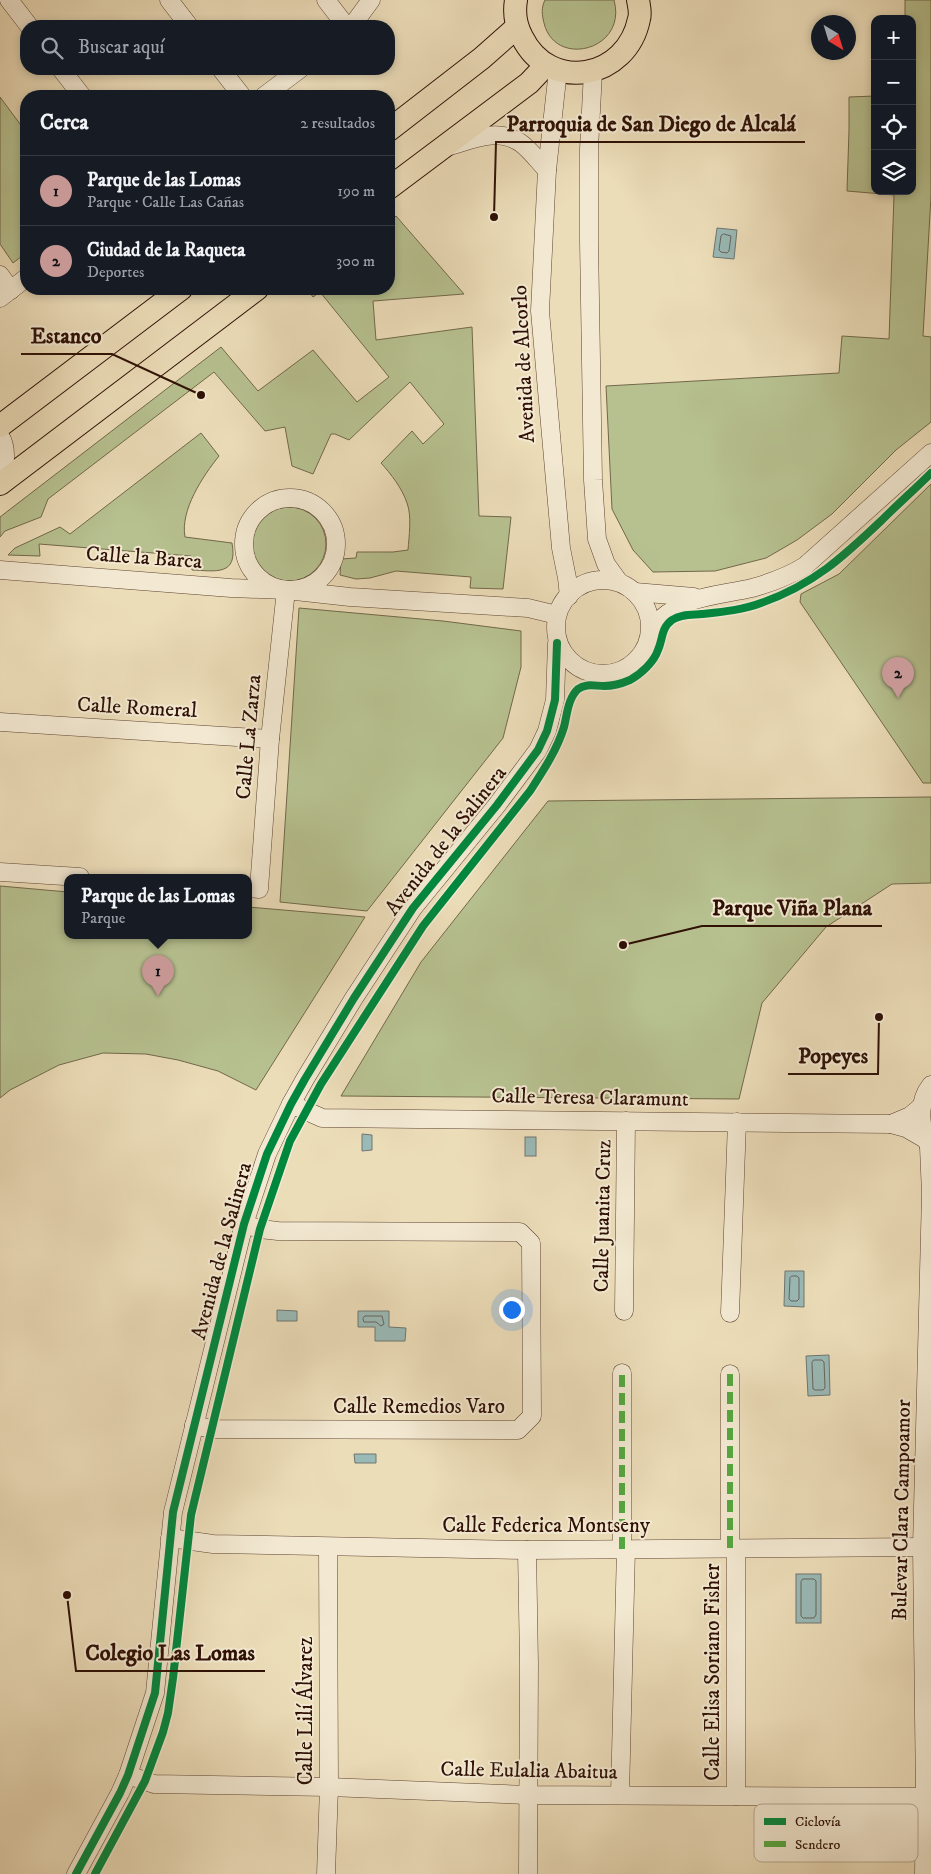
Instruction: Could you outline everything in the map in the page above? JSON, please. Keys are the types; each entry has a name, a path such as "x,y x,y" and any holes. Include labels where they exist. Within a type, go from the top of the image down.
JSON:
{"main road":[{"path":"516,0 517,27 528,49 552,68 576,73 593,72 614,62 630,45 640,17 638,0"},
{"path":"395,125 482,58 517,27"},
{"path":"395,183 528,83 552,68"},
{"path":"0,426 173,295"},
{"path":"0,484 249,295"}],"street":[{"path":"8,0 24,20"},
{"path":"169,0 184,20"},
{"path":"326,0 341,20"},
{"path":"356,20 371,0"},
{"name":"Avenida de Alcorlo","path":"552,68 540,311 561,548 567,578 568,596"},
{"path":"593,72 589,149 588,241 593,480 597,540 606,564 618,582"},
{"path":"66,75 77,90"},
{"path":"226,75 237,90"},
{"path":"272,90 292,75"},
{"path":"440,149 483,136 501,135 521,143 546,170"},
{"path":"0,275 5,294 20,283"},
{"path":"0,436 5,451 4,468 0,484"},
{"path":"651,629 664,616 682,603 707,596 753,588 786,576 805,566 931,452"},
{"path":"230,588 243,578 250,568 245,553 244,538 248,524 257,511 269,502 284,498 299,498 313,504 325,513 333,526 336,542 334,557 328,571 336,585 350,597"},
{"name":"Calle la Barca","path":"250,568 272,586 286,590 302,588 316,582 328,571"},
{"name":"Calle la Barca","path":"0,570 230,588 286,590 350,597 528,608 557,614"},
{"path":"601,578 618,582 635,592 647,607 651,629 650,638 645,650 637,660 627,668 613,674 601,674 584,670 566,658 557,643 557,614 568,596 579,586 591,580 601,578"},
{"name":"Calle La Zarza","path":"253,889 286,590"},
{"path":"635,592 707,596"},
{"name":"Avenida de la Salinera","path":"76,1874 128,1775 155,1693 173,1512 244,1224 267,1154 291,1104 354,998 413,908 503,798 538,750 547,731 555,700 557,643"},
{"name":"Avenida de la Salinera","path":"555,700 570,678 584,670"},
{"name":"Calle Romeral","path":"0,722 270,739"},
{"path":"0,872 64,876"},
{"path":"922,1106 927,1090 931,1085"},
{"name":"Calle Teresa Claramunt","path":"291,1104 322,1118 891,1124 906,1128 928,1145"},
{"name":"Calle Teresa Claramunt","path":"891,1124 910,1116 922,1106"},
{"name":"Bulevar Clara Campoamor","path":"922,1106 928,1145 930,1194 922,1547 928,1797 924,1874"},
{"name":"Calle Juanita Cruz","path":"624,1311 626,1121"},
{"path":"730,1313 737,1122"},
{"name":"Calle Remedios Varo","path":"194,1425 211,1429 518,1430 532,1416 531,1243 520,1232 278,1231 260,1229 244,1224"},
{"path":"620,1795 624,1549 622,1373"},
{"name":"Calle Elisa Soriano Fisher","path":"730,1374 736,1796"},
{"name":"Calle Federica Montseny","path":"170,1538 213,1544 527,1550 922,1547"},
{"name":"Calle Lilí Álvarez","path":"326,1874 329,1787 328,1547"},
{"path":"527,1550 528,1874"},
{"name":"Calle Eulalia Abaitua","path":"128,1775 154,1784 329,1787 528,1795 928,1797"}],"green space":[{"path":"545,0 614,0 615,17 611,31 601,41 588,48 575,49 562,46 551,37 544,23 542,12"},
{"path":"905,0 931,0 931,196 923,336 931,337 931,422 896,450 832,514 797,540 766,558 715,571 653,572 633,550 612,509 606,386 839,373 842,336 889,339 894,195 916,195 916,15 905,15"},
{"path":"871,96 871,193 847,191 849,97"},
{"path":"0,97 20,124 20,258 13,263 0,244"},
{"path":"395,217 464,294 373,301 376,340 472,327 479,516 511,517 503,589 470,588 471,577 396,571 370,578 356,579 340,575 341,559 356,558 357,552 408,550 409,508 396,482 381,463 412,431 423,444 444,424 410,382 349,440 331,434 313,474 292,466 285,427 265,431 214,372 48,499 41,517 5,531 0,537 0,517 221,347 258,391 313,350 357,402 389,377 322,295 395,295"},
{"path":"201,433 219,456 206,473 189,505 184,527 185,537 232,543 232,561 228,566 217,571 192,570 191,556 39,544 40,556 8,555 15,548 60,527 70,534"},
{"path":"931,484 931,783 923,783 800,602 801,594 839,574"},
{"path":"282,507 296,507 310,513 320,523 326,537 324,558 310,575 296,581 282,581 268,575 258,565 252,551 252,537 258,523 268,513"},
{"path":"299,608 443,621 521,631 521,667 503,738 367,911 280,902"},
{"path":"931,797 931,883 892,884 826,927 762,1003 739,1099 341,1096 421,962 548,801"},
{"path":"0,886 64,892 64,939 252,939 252,907 365,917 256,1090 218,1071 178,1060 146,1054 103,1053 59,1065 10,1090 0,1098"}],"water":[{"path":"717,228 737,230 734,259 713,257"},
{"path":"362,1134 372,1135 372,1150 362,1151"},
{"path":"525,1137 536,1137 536,1156 525,1156"},
{"path":"785,1271 804,1271 804,1307 784,1306"},
{"path":"277,1310 297,1311 297,1321 277,1321"},
{"path":"358,1311 389,1311 389,1327 406,1328 405,1341 375,1341 375,1327 358,1327"},
{"path":"829,1355 830,1395 808,1396 806,1356"},
{"path":"354,1454 376,1454 376,1463 355,1463"},
{"path":"796,1574 821,1574 821,1623 796,1623"}],"marked path":[{"path":"622,1373 622,1549"},
{"path":"730,1374 730,1548"}],"cycle path":[{"path":"95,1874 145,1781 163,1732 173,1678 191,1515 260,1229 290,1141 321,1084 423,926 530,791 558,744 570,702 578,689 587,685 604,686 630,680 647,667 653,659 668,623 675,618 754,605 780,596 812,579 854,546 931,473"},
{"path":"76,1874 128,1775 155,1693 173,1512 244,1224 267,1154 305,1079 354,998 413,908 497,805 538,750 547,731 555,700 557,643"}],"place":[{"name":"Parroquia de San Diego de Alcalá","path":"494,217"},
{"name":"Estanco","path":"201,395"},
{"name":"Ciudad de la Raqueta","path":"898,698"},
{"name":"Parque Viña Plana","path":"623,945"},
{"name":"Parque de las Lomas","path":"158,996"},
{"name":"Popeyes","path":"879,1017"},
{"name":"Colegio Las Lomas","path":"67,1595"}]}
